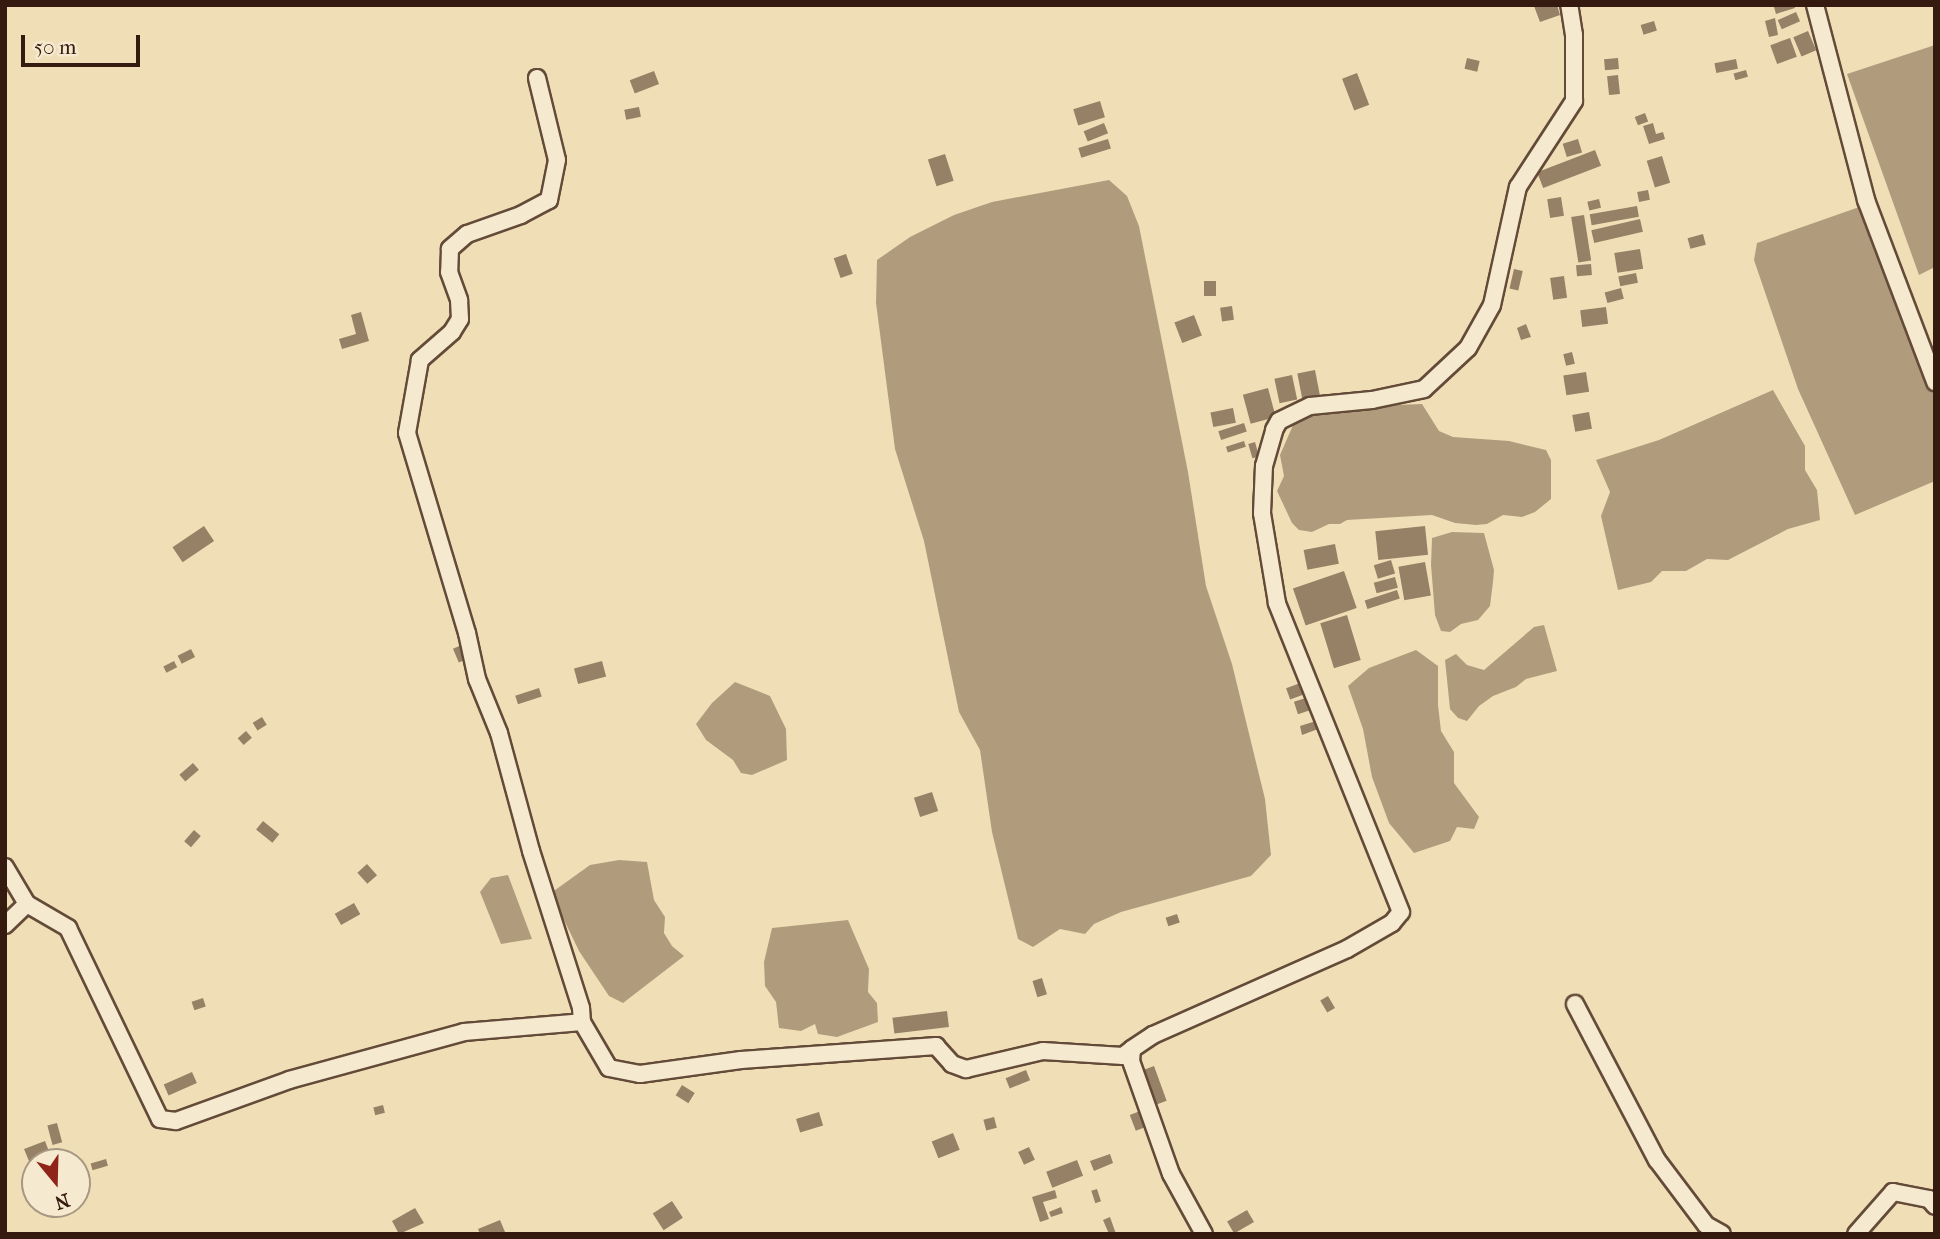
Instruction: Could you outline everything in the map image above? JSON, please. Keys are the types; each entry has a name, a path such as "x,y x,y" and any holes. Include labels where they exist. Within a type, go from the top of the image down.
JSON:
{"street":[{"path":"537,78 557,160 549,200 521,215 467,234 450,249 449,272 459,300 460,319 452,332 420,360 407,433 467,633 477,679 499,733 531,851 581,1008 582,1021 609,1068 640,1074 741,1060 936,1046 953,1064 966,1069 1043,1051 1124,1056 1153,1035 1347,949 1392,923 1401,912 1277,603 1262,513 1264,466 1273,430 1279,421 1310,406 1383,399 1424,389 1468,348 1492,305 1518,187 1574,102 1574,34 1569,5"},
{"path":"1815,5 1866,200 1935,382"},
{"path":"5,867 27,904 68,928 160,1119 176,1121 289,1080 464,1032 582,1021"},
{"path":"5,925 27,904"},
{"path":"1575,1004 1657,1160 1706,1225 1723,1234"},
{"path":"1132,1049 1130,1061 1171,1174 1204,1234"},
{"path":"1856,1234 1893,1192 1929,1199 1935,1206"}],"shaded area":[{"path":"1935,45 1935,267 1919,275 1847,74"},
{"path":"1109,180 1127,196 1139,226 1188,472 1206,586 1232,664 1265,799 1271,855 1251,876 1121,912 1094,924 1085,934 1060,929 1033,947 1018,939 992,832 980,750 959,712 924,541 895,449 876,303 877,260 910,237 954,215 992,202"},
{"path":"1865,205 1935,383 1935,481 1855,515 1798,389 1754,260 1757,243"},
{"path":"1773,390 1805,446 1805,470 1817,490 1820,520 1788,529 1728,560 1707,559 1686,571 1662,571 1651,582 1618,590 1601,516 1610,492 1596,460 1659,440"},
{"path":"1422,404 1439,431 1453,437 1509,441 1546,450 1551,460 1551,499 1535,512 1522,517 1503,515 1487,524 1455,523 1432,515 1347,520 1312,532 1299,530 1292,523 1277,491 1284,476 1280,455 1297,416 1320,408"},
{"path":"1452,532 1484,533 1494,570 1490,606 1478,620 1461,624 1450,632 1441,631 1435,615 1431,565 1432,538"},
{"path":"1544,625 1557,671 1526,679 1516,687 1493,696 1479,706 1467,721 1458,718 1450,709 1445,660 1456,654 1467,665 1484,670 1534,627"},
{"path":"1416,650 1438,666 1441,731 1454,752 1454,783 1479,817 1474,829 1457,827 1450,841 1414,853 1389,823 1372,777 1363,729 1348,686 1369,668"},
{"path":"735,682 770,696 786,729 787,760 752,775 741,773 733,760 706,740 696,724 712,703"},
{"path":"619,860 647,862 654,900 665,917 664,933 672,946 684,956 623,1003 609,996 579,951 551,893 590,865"},
{"path":"508,875 532,939 501,944 480,892 491,878"},
{"path":"848,920 869,969 868,992 877,1003 878,1022 837,1037 818,1034 815,1024 801,1031 779,1028 776,1002 765,986 764,962 772,928"}],"building":[{"path":"1557,5 1560,15 1540,22 1534,6"},
{"path":"1794,5 1795,8 1776,14 1774,7"},
{"path":"1796,12 1800,21 1782,29 1778,20"},
{"path":"1775,18 1778,35 1769,37 1765,21"},
{"path":"1654,21 1657,31 1644,35 1641,25"},
{"path":"1808,31 1816,50 1801,57 1793,37"},
{"path":"1790,38 1797,57 1777,64 1770,45"},
{"path":"1467,58 1480,61 1477,72 1465,69"},
{"path":"1618,58 1619,69 1605,70 1604,59"},
{"path":"1736,59 1738,69 1716,73 1714,63"},
{"path":"1746,70 1748,77 1735,80 1734,74"},
{"path":"654,71 659,84 635,93 630,80"},
{"path":"1357,73 1369,105 1354,110 1342,79"},
{"path":"1618,75 1620,94 1609,95 1607,76"},
{"path":"1100,101 1105,117 1078,125 1073,109"},
{"path":"639,107 641,117 626,120 624,110"},
{"path":"1645,113 1648,121 1638,125 1635,117"},
{"path":"1104,123 1108,133 1088,141 1084,131"},
{"path":"1653,123 1656,134 1663,132 1665,139 1649,144 1643,126"},
{"path":"1108,139 1111,149 1081,158 1078,148"},
{"path":"1578,139 1582,152 1567,157 1563,144"},
{"path":"1595,150 1601,166 1543,188 1537,172"},
{"path":"945,154 954,181 937,186 928,160"},
{"path":"1662,156 1670,183 1655,187 1647,161"},
{"path":"1648,190 1650,200 1639,202 1637,192"},
{"path":"1561,197 1564,216 1550,218 1547,199"},
{"path":"1599,199 1601,208 1589,210 1587,202"},
{"path":"1637,206 1639,217 1592,225 1590,214"},
{"path":"1584,215 1591,260 1578,262 1571,217"},
{"path":"1640,219 1643,232 1594,243 1591,230"},
{"path":"1703,234 1706,245 1690,249 1688,238"},
{"path":"1640,249 1643,269 1617,273 1614,253"},
{"path":"846,254 853,274 841,278 834,258"},
{"path":"1591,264 1592,275 1577,276 1576,265"},
{"path":"1514,269 1523,271 1518,291 1510,288"},
{"path":"1636,273 1638,283 1620,286 1618,276"},
{"path":"1564,276 1567,298 1553,300 1550,278"},
{"path":"1204,281 1216,281 1216,296 1204,296"},
{"path":"1621,288 1624,299 1607,303 1605,292"},
{"path":"1232,306 1234,320 1222,322 1220,308"},
{"path":"1606,307 1608,324 1582,327 1580,310"},
{"path":"361,312 369,341 342,349 339,339 356,334 351,315"},
{"path":"1194,315 1202,336 1182,343 1174,323"},
{"path":"1526,324 1531,337 1521,340 1517,328"},
{"path":"1572,352 1575,364 1566,366 1563,354"},
{"path":"1315,370 1320,396 1302,399 1297,373"},
{"path":"1586,372 1589,392 1566,395 1563,376"},
{"path":"1292,375 1297,399 1280,403 1274,379"},
{"path":"1268,388 1276,417 1251,424 1243,395"},
{"path":"1233,408 1236,423 1213,427 1210,412"},
{"path":"1589,412 1592,429 1575,432 1572,415"},
{"path":"1244,423 1247,432 1221,440 1218,431"},
{"path":"1244,441 1246,447 1228,453 1226,447"},
{"path":"1255,442 1259,456 1252,458 1248,444"},
{"path":"204,526 214,541 183,562 172,547"},
{"path":"1425,526 1428,555 1378,560 1375,531"},
{"path":"1335,544 1339,564 1307,570 1304,550"},
{"path":"1391,560 1395,573 1378,579 1374,565"},
{"path":"1425,562 1431,595 1404,600 1398,567"},
{"path":"1344,571 1357,608 1306,625 1293,589"},
{"path":"1395,577 1398,588 1377,593 1374,583"},
{"path":"1397,590 1400,599 1367,609 1365,601"},
{"path":"1347,615 1361,660 1334,668 1320,623"},
{"path":"464,644 470,658 459,662 453,649"},
{"path":"191,649 195,657 182,664 178,656"},
{"path":"174,661 177,667 166,673 163,666"},
{"path":"602,661 606,676 578,684 574,669"},
{"path":"1303,682 1307,693 1290,699 1286,688"},
{"path":"539,688 542,697 518,704 515,696"},
{"path":"1312,696 1316,708 1298,714 1294,702"},
{"path":"262,717 267,725 257,730 253,723"},
{"path":"1316,721 1318,729 1302,735 1300,726"},
{"path":"246,731 252,738 244,745 238,738"},
{"path":"193,763 199,770 185,782 179,775"},
{"path":"932,792 938,811 920,817 914,798"},
{"path":"263,821 279,834 272,843 256,830"},
{"path":"194,830 201,836 191,847 184,841"},
{"path":"367,864 377,875 367,884 357,873"},
{"path":"354,903 360,914 341,925 335,914"},
{"path":"1177,914 1180,923 1168,926 1166,918"},
{"path":"1042,978 1047,994 1037,997 1032,981"},
{"path":"1328,996 1335,1008 1327,1013 1320,1000"},
{"path":"203,998 206,1007 194,1010 192,1002"},
{"path":"947,1011 949,1027 894,1034 892,1018"},
{"path":"1154,1066 1167,1101 1153,1106 1140,1071"},
{"path":"1026,1070 1030,1080 1010,1088 1006,1078"},
{"path":"192,1072 197,1083 169,1096 164,1085"},
{"path":"682,1085 695,1093 688,1103 676,1095"},
{"path":"383,1105 385,1113 375,1115 373,1107"},
{"path":"1140,1111 1146,1127 1136,1131 1130,1115"},
{"path":"819,1112 823,1125 800,1132 796,1119"},
{"path":"994,1117 997,1128 986,1130 983,1120"},
{"path":"57,1123 62,1142 53,1145 47,1126"},
{"path":"953,1133 960,1150 938,1158 932,1142"},
{"path":"45,1141 48,1148 27,1148"},
{"path":"1029,1147 1035,1160 1024,1165 1018,1152"},
{"path":"1110,1154 1113,1163 1094,1171 1090,1161"},
{"path":"106,1159 108,1166 93,1170 91,1163"},
{"path":"1077,1160 1083,1176 1052,1188 1046,1172"},
{"path":"1097,1189 1101,1201 1095,1203 1091,1191"},
{"path":"1055,1190 1057,1198 1043,1202 1049,1219 1040,1222 1032,1197"},
{"path":"672,1201 683,1218 664,1230 653,1214"},
{"path":"1061,1207 1063,1213 1051,1217 1049,1212"},
{"path":"415,1208 424,1223 399,1234 392,1221"},
{"path":"1247,1210 1254,1222 1234,1234 1227,1222"},
{"path":"1110,1217 1116,1234 1109,1234 1103,1220"},
{"path":"500,1220 505,1232 480,1234 478,1229"}]}
